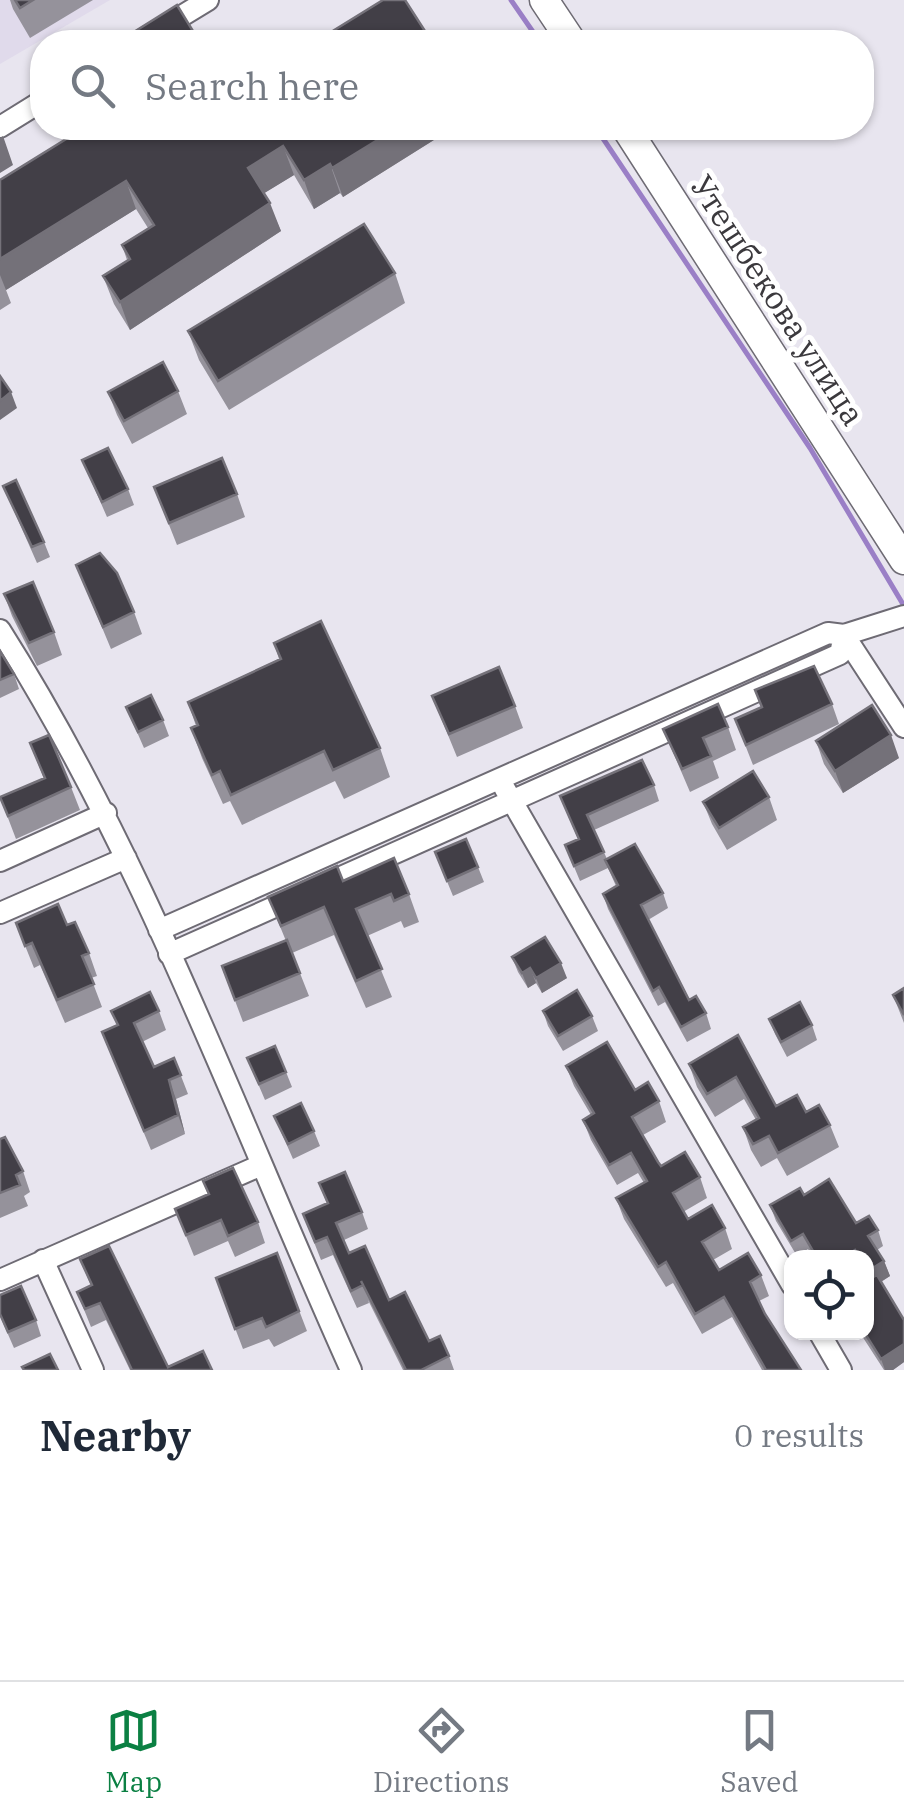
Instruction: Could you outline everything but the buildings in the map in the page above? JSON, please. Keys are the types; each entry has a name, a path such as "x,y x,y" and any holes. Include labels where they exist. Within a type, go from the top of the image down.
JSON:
{"main road":[{"path":"544,0 564,30"},
{"name":"Утешбекова улица","path":"634,140 904,560"}],"street":[{"path":"159,30 208,0"},
{"path":"0,127 30,108"},
{"path":"159,930 828,633 844,635 904,616"},
{"path":"0,630 47,704 106,813 351,1370"},
{"path":"844,635 904,727"},
{"path":"170,954 840,654 844,635"},
{"path":"500,778 784,1271"},
{"path":"0,861 106,813"},
{"path":"0,914 126,858"},
{"path":"0,1280 259,1166"},
{"path":"43,1260 93,1370"},
{"path":"824,1340 841,1370"}],"shaded area":[{"path":"0,0 110,0 58,30 30,30 30,47 0,64"}],"waterway":[{"path":"511,0 532,30"},
{"path":"604,140 810,448 904,606"}]}
